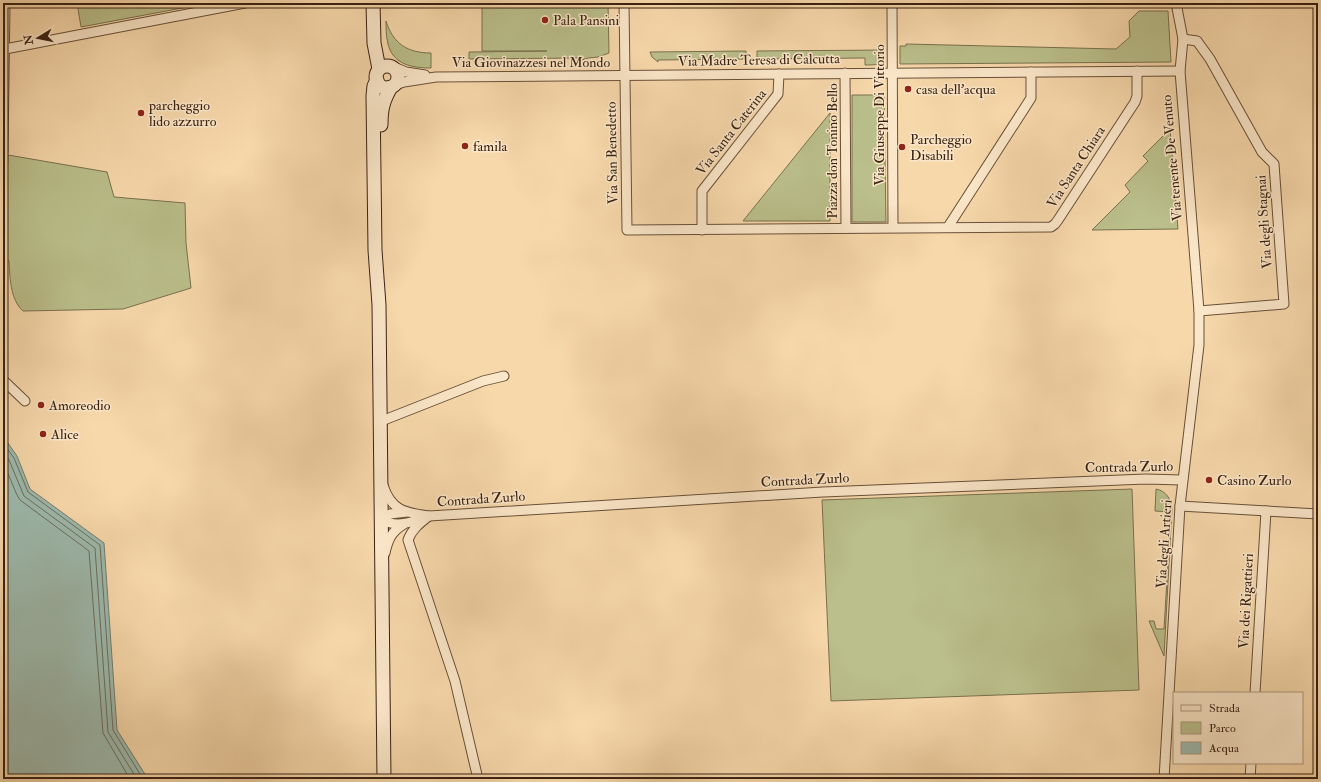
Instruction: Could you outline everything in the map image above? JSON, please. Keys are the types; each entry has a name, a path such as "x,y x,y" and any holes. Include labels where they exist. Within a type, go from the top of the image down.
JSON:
{"main road":[{"path":"374,4 374,43 385,71 378,84 384,88 393,86"},
{"path":"379,305 375,250 372,96 374,86 385,71 397,70 399,78 383,102 381,110 382,251 379,305 384,779"}],"street":[{"path":"3,152 5,3"},
{"path":"5,49 245,3"},
{"name":"Via San Benedetto","path":"624,3 627,230 702,230"},
{"name":"Via Giuseppe Di Vittorio","path":"892,3 893,227"},
{"name":"Via tenente De Venuto","path":"1176,3 1183,39 1180,71 1199,311"},
{"name":"Via degli Stagnai","path":"1183,39 1197,41 1210,58 1262,152 1274,164 1284,304 1199,311"},
{"name":"Via Madre Teresa di Calcutta","path":"625,75 1137,70 1180,71"},
{"name":"Via Santa Chiara","path":"948,227 1051,226 1055,224 1135,102 1137,96 1137,70"},
{"name":"Via Giovinazzesi nel Mondo","path":"385,71 406,72 436,77"},
{"path":"702,230 948,227 1031,98 1031,72"},
{"name":"Piazza don Tonino Bello","path":"845,73 846,228"},
{"name":"Via Santa Caterina","path":"702,230 702,190 778,94 779,74"},
{"name":"Via Giovinazzesi nel Mondo","path":"393,86 404,82 436,77 625,75"},
{"name":"Via degli Artieri","path":"1164,779 1180,506 1199,345 1199,311"},
{"path":"380,422 483,381 504,376"},
{"path":"3,380 25,401"},
{"path":"380,476 388,498 399,509 429,516"},
{"name":"Contrada Zurlo","path":"429,516 823,492 1146,478 1182,480"},
{"path":"1180,506 1318,514"},
{"name":"Via dei Rigattieri","path":"1255,692 1266,511"},
{"path":"381,519 390,514 407,512"},
{"path":"381,572 389,537 397,528 404,524 429,516"},
{"path":"429,516 410,533 408,540 455,681 478,779"},
{"path":"381,519 392,524 404,524"},
{"path":"1250,779 1251,764"}],"green space":[{"path":"77,3 209,3 81,27"},
{"name":"Pala Pansini","path":"482,3 608,3 609,53 579,61 579,58 469,59 469,52 547,51 482,51"},
{"path":"1139,11 1168,11 1171,62 900,64 900,46 906,46 906,44 1116,49 1130,37 1129,21"},
{"path":"386,21 393,36 402,46 423,53 431,53 431,68 411,66 394,57 386,35"},
{"path":"884,50 882,61 874,65 865,65 865,58 757,59 757,51"},
{"path":"746,51 746,59 658,60 658,62 652,57 650,52"},
{"path":"852,95 884,95 886,222 852,222"},
{"path":"830,113 830,221 743,221"},
{"path":"1170,129 1178,229 1092,230 1130,192 1125,185 1148,161 1143,156"},
{"path":"8,155 107,172 114,197 185,203 186,243 191,288 123,309 23,311 15,301 10,281 9,261 4,256"},
{"path":"1132,489 1139,690 831,701 822,500"},
{"path":"1156,489 1160,490 1167,496 1172,508 1164,656 1149,621 1154,621 1156,629 1164,629 1171,512 1155,511"}],"water":[{"path":"3,436 17,456 30,489 104,543 117,730 148,779 3,779"}],"place":[{"name":"Pala Pansini","path":"545,20"},
{"name":"casa dell'acqua","path":"908,89"},
{"name":"parcheggio lido azzurro","path":"141,113"},
{"name":"famila","path":"465,146"},
{"name":"Parcheggio Disabili","path":"902,147"},
{"name":"Amoreodio","path":"41,405"},
{"name":"Alice","path":"43,434"},
{"name":"Casino Zurlo","path":"1209,480"}]}
